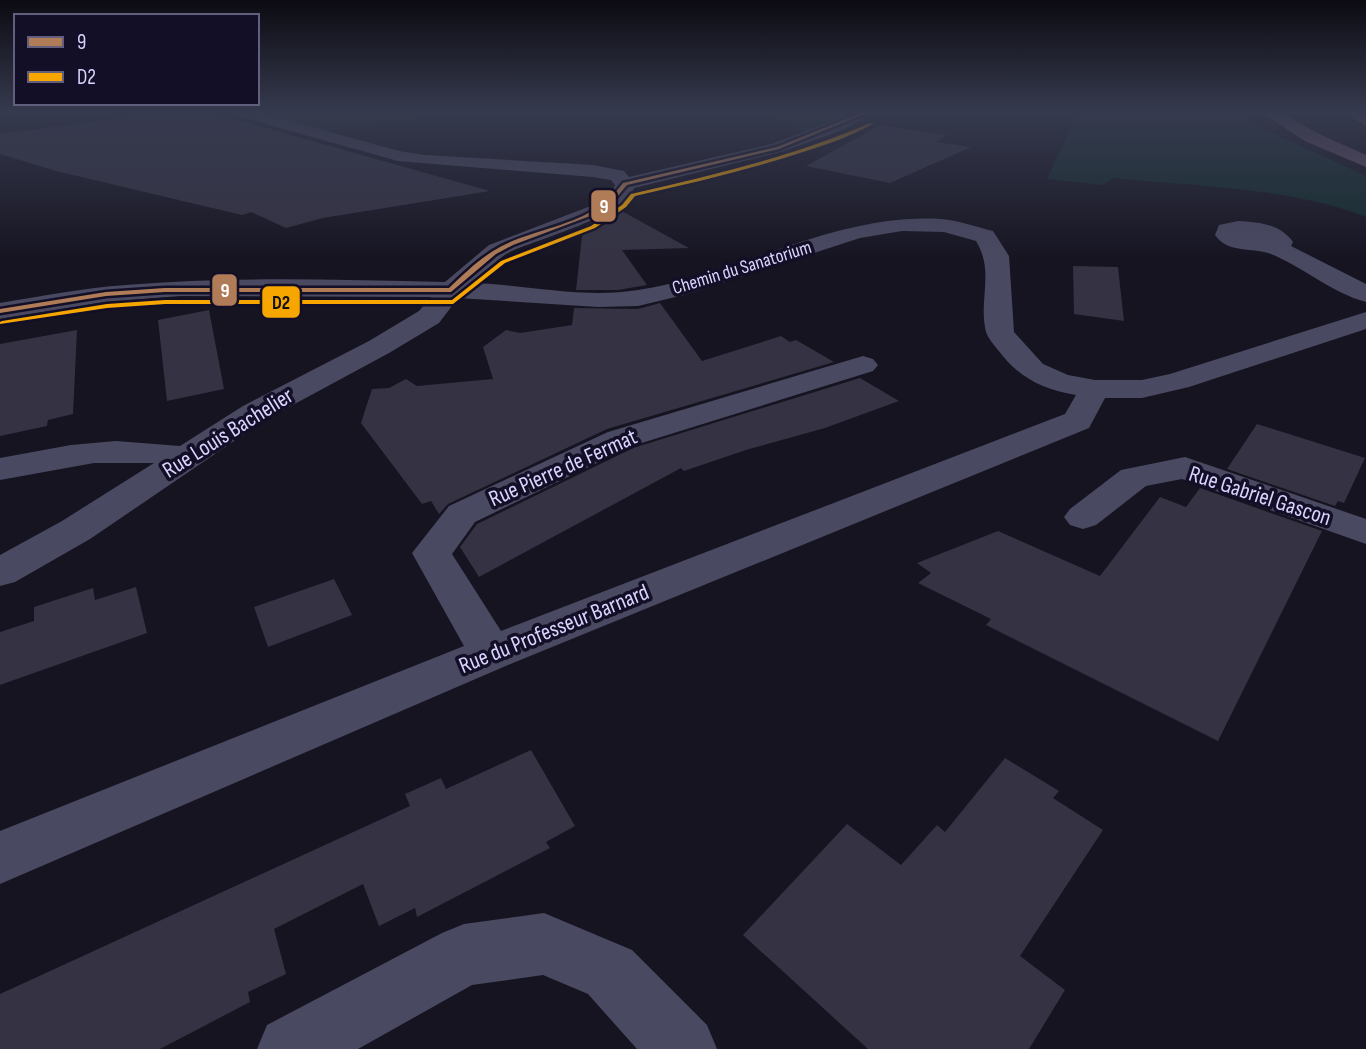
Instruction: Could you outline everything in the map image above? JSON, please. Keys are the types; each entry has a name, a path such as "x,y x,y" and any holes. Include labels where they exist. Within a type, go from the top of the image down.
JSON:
{"street":[{"path":"455,162 593,171 617,175 625,184 723,162"},
{"name":"Rue Louis Bachelier","path":"0,572 76,530 254,413 379,347 429,317 451,290 497,250 595,212 622,193 625,184"},
{"name":"Chemin du Sanatorium","path":"0,311 106,294 165,290 451,290 534,294 586,300 639,298 878,226 910,223 951,225 985,236 997,256 1000,333 1018,358 1032,370 1060,383 1095,389 1142,389 1178,381 1366,320"},
{"path":"1273,246 1366,294"},
{"name":"Rue Pierre de Fermat","path":"492,653 469,619 432,552 462,514 620,439 863,365"},
{"name":"Rue du Professeur Barnard","path":"0,858 492,653 1077,421 1095,389"},
{"path":"0,469 112,450 154,450 188,458"},
{"name":"Rue Gabriel Gascon","path":"1083,517 1133,478 1185,468 1366,531"},
{"path":"291,1049 464,955 544,944 610,972 683,1049"}],"green space":[{"path":"1055,162 1336,162 1366,176 1366,217 1307,200 1242,190 1113,178 1103,185 1047,179"}],"building":[{"path":"26,162 386,162 490,191 323,218 286,228 251,212 242,215"},
{"path":"813,162 937,162 890,183 806,166"},
{"path":"618,209 689,248 622,250 647,285 618,290 576,290 583,227"},
{"path":"1073,266 1118,267 1124,321 1074,314"},
{"path":"660,303 702,361 781,336 790,342 796,340 834,362 607,429 448,504 439,514 431,501 422,504 361,423 372,389 389,388 406,379 417,386 493,379 483,347 506,330 520,333 572,325 574,308 638,309"},
{"path":"209,310 224,389 167,401 158,320"},
{"path":"77,330 73,414 48,420 47,426 0,436 0,344"},
{"path":"860,378 899,401 825,428 684,471 681,468 479,577 460,547 477,524 633,448"},
{"path":"1257,424 1365,458 1344,503 1338,501 1335,506 1227,469"},
{"path":"1200,488 1322,531 1218,741 986,625 991,619 918,583 931,573 917,563 998,531 1100,576 1160,497 1186,507"},
{"path":"334,579 352,615 268,647 254,607"},
{"path":"136,587 147,633 0,685 0,632 34,621 34,607 93,588 95,600"},
{"path":"531,750 575,826 546,842 550,848 417,917 415,908 379,926 363,884 274,929 286,974 248,992 250,1002 160,1049 0,1049 0,994 410,806 405,794 441,778 446,789"},
{"path":"1005,758 1059,791 1053,798 1103,830 1020,956 1065,990 1029,1049 868,1049 743,935 847,824 901,865 937,825 945,832"}],"transit line":[{"name":"9","path":"451,290 494,253 588,215 615,197 625,184 719,162"},
{"name":"D2","path":"2,323 107,306 165,302 453,302 503,262 593,227 624,206 633,195 767,162"},
{"name":"9","path":"0,311 106,294 165,290 451,290"}]}
